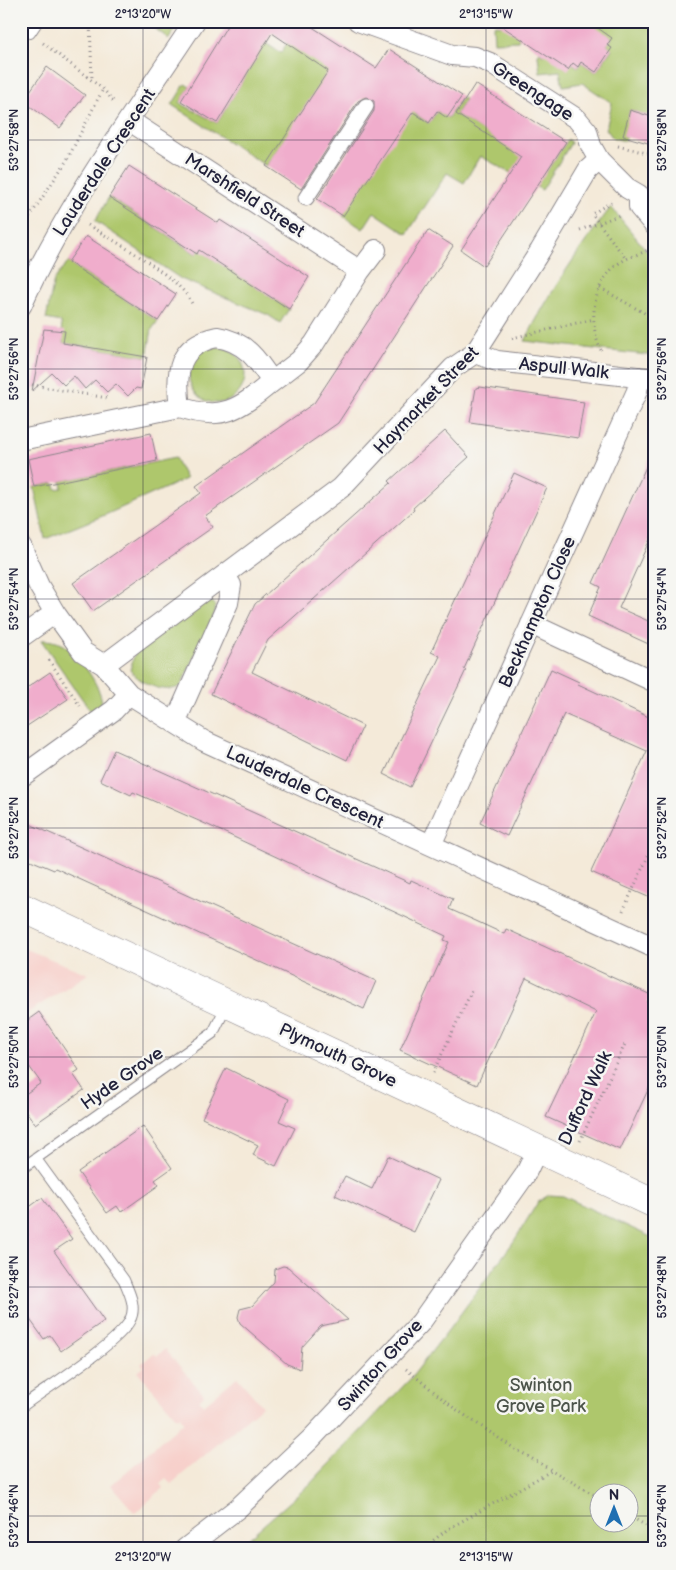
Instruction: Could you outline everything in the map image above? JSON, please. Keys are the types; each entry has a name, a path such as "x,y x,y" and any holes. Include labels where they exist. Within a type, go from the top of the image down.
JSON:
{"main road":[{"name":"Plymouth Grove","path":"21,907 655,1204"}],"street":[{"name":"Lauderdale Crescent","path":"21,306 38,267 68,215 195,21"},
{"name":"Greengage","path":"358,21 452,55 475,57 490,63 577,119 588,131 591,146 604,152 627,188 647,191 639,206 655,226"},
{"name":"Marshfield Street","path":"306,198 366,106"},
{"name":"Marshfield Street","path":"130,121 360,270"},
{"name":"Haymarket Street","path":"104,665 342,488 453,368 475,353 540,251 588,170 604,152"},
{"path":"21,440 180,407 201,414 218,414 238,408 299,361 314,344 360,270 376,250"},
{"path":"180,407 178,391 180,367 192,346 205,340 229,339 245,347 255,357 272,382"},
{"name":"Aspull Walk","path":"475,353 497,361 647,378"},
{"name":"Beckhampton Close","path":"431,845 637,391 647,378"},
{"name":"Lauderdale Crescent","path":"21,546 39,586 55,613 83,652 104,665 129,694 204,741 655,948"},
{"path":"175,723 228,603 231,585 225,576"},
{"path":"21,637 55,613"},
{"path":"531,624 655,682"},
{"path":"21,777 114,710 129,694"},
{"name":"Swinton Grove","path":"185,1549 238,1508 292,1458 421,1322 525,1175 538,1148"}],"lane":[{"path":"30,33 38,21"},
{"name":"Hyde Grove","path":"21,1169 213,1034 228,1003"},
{"path":"21,1407 118,1337 131,1319 132,1301 124,1280 36,1159"}],"path":[{"path":"90,21 92,80"},
{"path":"30,33 103,89 130,121"},
{"path":"21,230 67,160 103,89"},
{"path":"604,152 655,155"},
{"path":"611,202 592,214 626,259"},
{"path":"580,230 621,215"},
{"path":"88,224 171,279 189,295 192,304"},
{"path":"602,353 595,333 594,319 595,300 604,279 620,262 650,249"},
{"path":"600,288 655,319"},
{"path":"475,353 509,338 594,319"},
{"path":"27,384 110,398"},
{"path":"49,660 81,707"},
{"path":"614,929 655,841"},
{"path":"424,1095 473,988"},
{"name":"Dufford Walk","path":"570,1163 625,1044"},
{"path":"390,1355 454,1408 551,1471 588,1491"},
{"path":"418,1549 448,1529 551,1471"},
{"path":"638,1521 655,1531"},
{"path":"430,1549 431,1542"}],"shaded area":[{"path":"21,947 88,974 21,1017"},
{"path":"165,1349 204,1395 199,1400 204,1405 237,1377 262,1406 171,1484 166,1479 160,1484 163,1488 135,1513 111,1485 184,1422 180,1416 177,1418 138,1372 144,1367 141,1364 154,1353 157,1356"}],"green space":[{"path":"145,21 180,21 169,39"},
{"path":"502,21 525,28 518,41 494,42 493,26 494,24 499,26"},
{"path":"585,21 655,21 655,71 650,88 655,89 655,93 648,116 630,110 625,141 613,138 606,129 612,103 582,83 563,86 560,71 540,73 539,52 544,55 548,49 578,67 581,62 596,72 612,49 607,45 612,38"},
{"path":"265,43 281,53 287,43 422,102 415,114 429,123 437,111 448,118 462,97 465,99 456,114 546,172 568,139 571,143 542,190 480,156 464,183 447,173 407,234 374,212 363,229 343,216 377,107 360,96 301,114 266,166 172,105 185,84 190,87 180,103 217,123"},
{"path":"109,197 196,254 200,250 289,309 280,323 268,315 181,279 95,221"},
{"path":"611,207 655,261 655,356 525,341 565,272"},
{"path":"68,262 158,321 152,329 147,357 63,343 61,322 46,319 54,280"},
{"path":"212,347 222,347 237,355 243,364 245,375 243,386 237,395 222,403 212,403 201,398 194,391 189,380 189,370 194,359 201,352"},
{"path":"175,458 186,479 45,539 34,487 54,483 56,489 62,488 61,481"},
{"path":"204,600 210,600 215,605 215,612 181,686 161,689 140,680 130,670 135,652"},
{"path":"41,640 52,641 70,649 94,680 102,704 92,713"},
{"name":"Swinton Grove Park","path":"549,1195 563,1196 655,1239 655,1549 236,1549 309,1485 411,1378 514,1241 538,1202"}],"building":[{"path":"230,21 303,21 376,68 389,49 462,96 447,118 437,111 429,123 413,112 343,216 317,199 374,111 374,101 366,97 358,101 301,189 266,166 328,71 272,33 217,123 181,101"},
{"path":"494,21 588,21 612,38 607,45 612,48 596,72 581,62 578,67 573,63 568,70"},
{"path":"47,67 85,95 60,128 23,101"},
{"path":"475,84 566,142 484,266 461,250 521,157 456,114"},
{"path":"630,110 655,118 655,145 623,136"},
{"path":"129,166 218,223 220,220 309,277 289,309 199,250 197,254 109,197"},
{"path":"428,230 453,246 338,423 205,516 213,527 93,611 73,583 201,493 196,486 314,403"},
{"path":"86,236 176,294 158,321 68,262"},
{"path":"44,329 65,331 63,343 147,357 141,389 136,388 128,396 116,384 107,392 95,380 85,389 74,376 64,385 52,373 32,391"},
{"path":"480,387 584,402 578,438 470,422 476,388"},
{"path":"445,431 469,457 413,508 414,510 268,640 252,672 363,726 347,760 211,694 255,604 391,483 389,481"},
{"path":"151,433 157,461 34,487 28,459"},
{"path":"655,447 655,528 619,608 655,624 655,647 588,616 601,587 593,583"},
{"path":"514,473 547,488 464,669 466,670 410,787 384,774 440,656 431,652"},
{"path":"551,669 579,682 578,684 655,720 655,900 591,872 647,751 564,714 507,836 480,823"},
{"path":"50,672 68,699 21,730 21,692"},
{"path":"114,750 410,883 411,880 453,899 449,909 504,934 506,929 651,995 647,1003 655,1006 655,1075 620,1150 546,1117 596,1012 526,978 477,1085 400,1050 449,942 444,940 446,936 208,825 133,792 131,795 100,780"},
{"path":"21,820 376,981 364,1009 55,868 54,870 21,856"},
{"path":"39,1012 79,1070 73,1074 84,1090 35,1124 21,1104 21,1097 41,1083 21,1055 21,1025"},
{"path":"226,1068 289,1099 279,1121 295,1128 276,1166 253,1155 258,1145 202,1118"},
{"path":"143,1126 172,1168 155,1180 159,1185 121,1212 117,1206 107,1213 78,1172"},
{"path":"388,1156 439,1180 414,1232 335,1195 345,1176 372,1189"},
{"path":"42,1198 72,1239 54,1251 104,1321 61,1351 50,1335 44,1339 21,1307 21,1213"},
{"path":"283,1266 288,1267 348,1320 321,1326 302,1347 300,1369 287,1364 240,1323 238,1317 240,1309 252,1306 274,1282 275,1269"}]}
